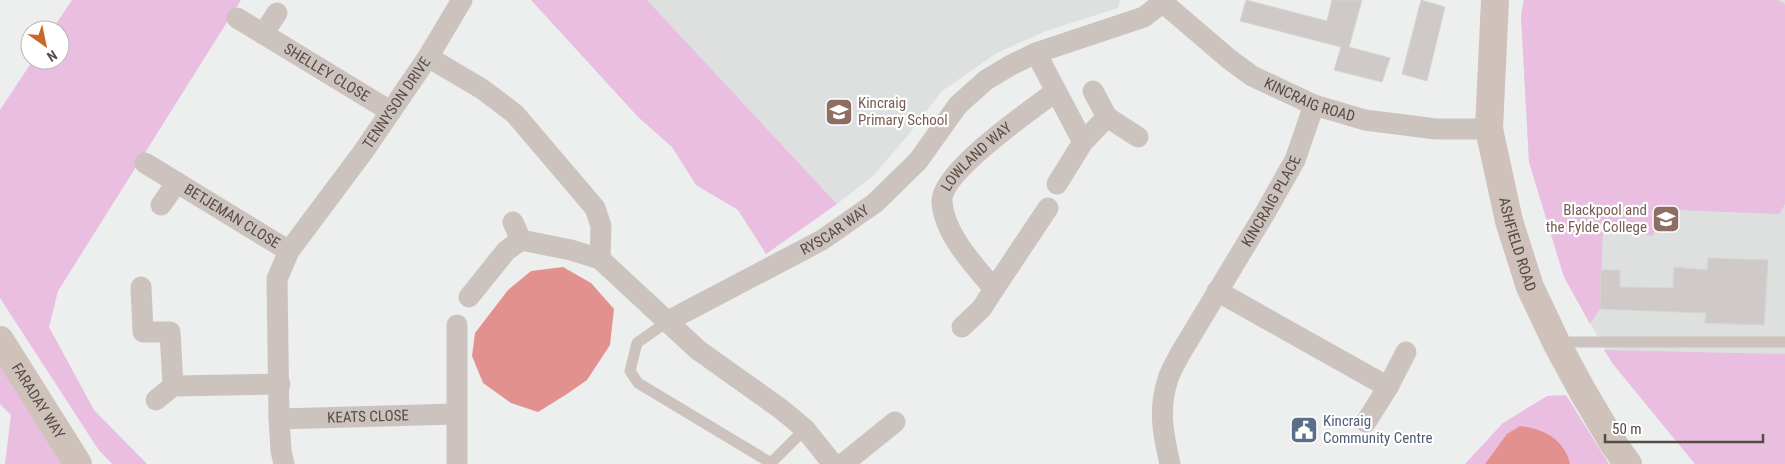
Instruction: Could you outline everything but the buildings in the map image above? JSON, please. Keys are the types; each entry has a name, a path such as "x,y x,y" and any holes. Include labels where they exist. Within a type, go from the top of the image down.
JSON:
{"street":[{"path":"428,57 462,0"},
{"name":"ASHFIELD ROAD","path":"1495,0 1489,129 1509,221 1530,287 1556,342 1583,392 1628,464"},
{"name":"KINCRAIG ROAD","path":"1161,2 1252,76 1314,105 1365,120 1436,129 1489,129"},
{"name":"RYSCAR WAY","path":"668,321 822,240 875,203 918,161 958,105 986,80 1036,53 1144,17 1161,2"},
{"path":"263,34 277,13"},
{"name":"SHELLEY CLOSE","path":"237,18 390,111"},
{"path":"1036,53 1083,142"},
{"name":"TENNYSON DRIVE","path":"284,464 281,451 279,418 277,279 288,251 363,152 428,57 482,89 515,114 595,208 601,226 600,259"},
{"name":"LOWLAND WAY","path":"994,289 960,247 945,216 942,199 947,184 981,148 1055,92"},
{"path":"1093,92 1107,118 1138,138"},
{"name":"KINCRAIG PLACE","path":"1170,464 1163,432 1162,413 1168,378 1180,354 1295,160 1314,105"},
{"path":"1057,184 1083,142 1107,118"},
{"name":"BETJEMAN CLOSE","path":"145,163 288,251"},
{"name":"BETJEMAN CLOSE","path":"161,205 177,182"},
{"path":"962,327 982,308 1048,208"},
{"path":"469,297 506,251 517,231 600,259 698,350 781,409 805,429 833,464"},
{"path":"141,287 143,332 170,332 173,386"},
{"path":"1217,291 1388,387"},
{"path":"457,326 457,464"},
{"name":"FARADAY WAY","path":"0,340 78,464"},
{"path":"1366,422 1388,387 1406,352"},
{"path":"156,400 173,386 280,384"},
{"name":"KEATS CLOSE","path":"279,418 456,414"},
{"path":"843,464 895,422"}],"lane":[{"path":"668,321 637,343 630,371 638,383 771,463 805,429"},
{"path":"1556,342 1785,342"}],"shaded area":[{"path":"72,0 241,0 58,291 49,327 94,410 147,464 112,464 98,449 0,298 0,110 26,70 70,70 70,20 59,20"},
{"path":"531,0 647,0 837,204 766,254 738,210 696,185 672,147 638,117"},
{"name":"Kincraig Primary School","path":"647,0 1120,0 1118,8 1046,31 997,53 942,91 873,176 837,204"},
{"name":"Blackpool and the Fylde College","path":"1524,0 1785,0 1785,464 1695,464 1613,364 1564,277 1529,162 1521,16"},
{"path":"1524,0 1777,0 1785,4 1785,204 1779,214 1677,210 1661,220 1653,236 1603,228 1600,309 1590,324 1564,277 1529,162 1521,16"},
{"path":"563,267 591,283 614,309 610,345 587,380 538,412 511,403 483,383 472,356 475,333 508,290 531,271"},
{"path":"0,340 78,464 5,464 11,415 0,404"},
{"path":"1604,350 1785,354 1785,464 1695,464 1613,364"},
{"path":"1566,395 1609,464 1465,464 1503,423 1547,396"},
{"path":"1520,426 1529,427 1552,437 1563,448 1570,464 1485,464 1507,434"}],"place":[{"name":"Kincraig Primary School","path":"839,112"},
{"name":"Blackpool and the Fylde College","path":"1666,219"},
{"name":"Kincraig Community Centre","path":"1304,430"}]}
